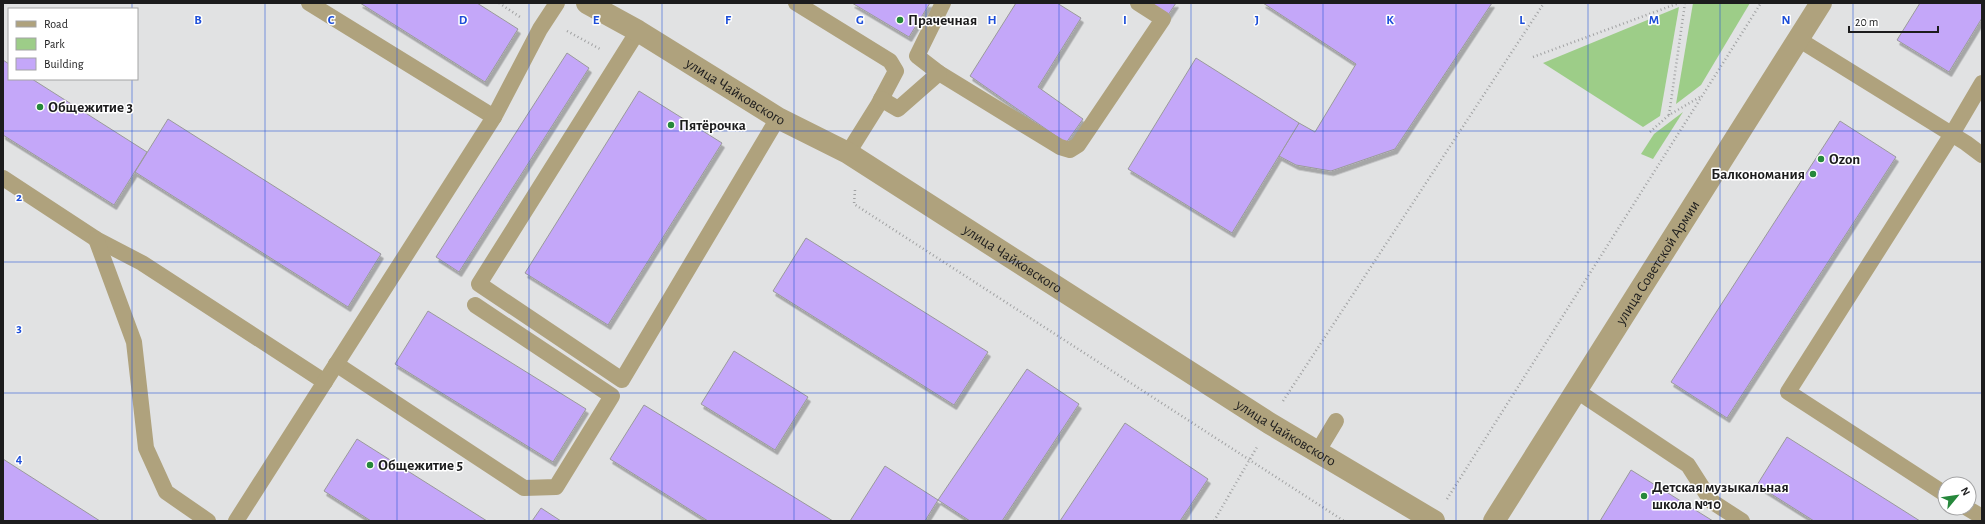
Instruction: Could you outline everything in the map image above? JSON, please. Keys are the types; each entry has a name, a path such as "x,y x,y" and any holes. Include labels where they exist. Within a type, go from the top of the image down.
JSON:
{"street":[{"name":"улица Чайковского","path":"588,3 638,31 778,118 848,153 1269,423 1434,521"},
{"name":"улица Советской Армии","path":"1494,521 1821,3"}],"lane":[{"path":"309,3 494,117"},
{"path":"236,521 494,117 540,29 557,3"},
{"path":"796,3 890,61 896,71 848,153"},
{"path":"943,3 917,56 939,73 1060,147 1070,150 1078,145 1163,20 1138,3"},
{"path":"638,31 479,284 622,380 778,118"},
{"path":"1798,39 1952,134 1982,155"},
{"path":"881,99 898,109 939,73"},
{"path":"1937,489 1788,392 1952,134 1982,83"},
{"path":"3,178 96,239 142,263 325,382"},
{"path":"96,239 134,342 146,448 166,492 208,521"},
{"path":"336,364 524,488 556,487 612,396 475,305"},
{"path":"1577,391 1688,465 1711,501 1742,521"},
{"path":"1318,451 1336,421"}],"path":[{"path":"499,3 540,29 556,25 619,60"},
{"path":"1214,521 1251,460 1269,423 1544,3"},
{"path":"1533,58 1679,3"},
{"path":"1669,115 1685,3"},
{"path":"1434,521 1761,3"},
{"path":"1650,132 1669,115 1702,96"},
{"path":"855,189 854,204 1344,521"}],"green space":[{"path":"1693,3 1750,3 1701,85 1676,104"},
{"path":"1679,7 1660,116 1643,127 1543,63"},
{"path":"1683,112 1653,159 1641,154 1654,134"}],"building":[{"path":"360,3 477,3 518,29 485,82"},
{"name":"Прачечная","path":"852,3 930,3 909,37"},
{"path":"1016,3 1057,3 1081,18 1038,87 1083,119 1066,143 970,76"},
{"path":"1143,3 1176,3 1166,18"},
{"path":"1263,3 1492,3 1395,149 1331,171 1296,165 1279,156 1299,123 1315,132 1356,64"},
{"path":"1920,3 1982,3 1982,18 1949,72 1897,40"},
{"path":"567,53 589,68 459,272 436,257"},
{"path":"1196,58 1299,123 1232,233 1128,169"},
{"name":"Общежитие 3","path":"3,60 8,63 8,80 34,80 147,152 114,205 3,135"},
{"path":"639,91 722,143 608,325 525,273"},
{"path":"168,119 381,254 348,307 135,172"},
{"path":"1840,121 1896,157 1727,418 1671,382"},
{"path":"806,238 988,352 954,405 773,291"},
{"path":"428,311 586,409 553,462 395,364"},
{"path":"734,351 808,397 775,450 701,404"},
{"path":"1027,369 1079,404 1002,521 970,521 938,500"},
{"path":"644,405 833,521 708,521 610,459"},
{"path":"1125,423 1208,479 1180,521 1060,521"},
{"path":"1787,437 1920,521 1814,521 1757,485"},
{"name":"Общежитие 5","path":"357,439 487,521 371,521 324,491"},
{"path":"3,459 100,521 3,521"},
{"path":"885,466 938,500 925,521 850,521"},
{"name":"Детская музыкальная школа №10","path":"1631,470 1713,521 1600,521"},
{"path":"541,508 561,521 532,521"}],"place":[{"name":"Прачечная","path":"900,20"},
{"name":"Общежитие 3","path":"40,107"},
{"name":"Пятёрочка","path":"671,125"},
{"name":"Ozon","path":"1821,159"},
{"name":"Балкономания","path":"1813,174"},
{"name":"Общежитие 5","path":"370,465"},
{"name":"Детская музыкальная школа №10","path":"1644,496"}]}
